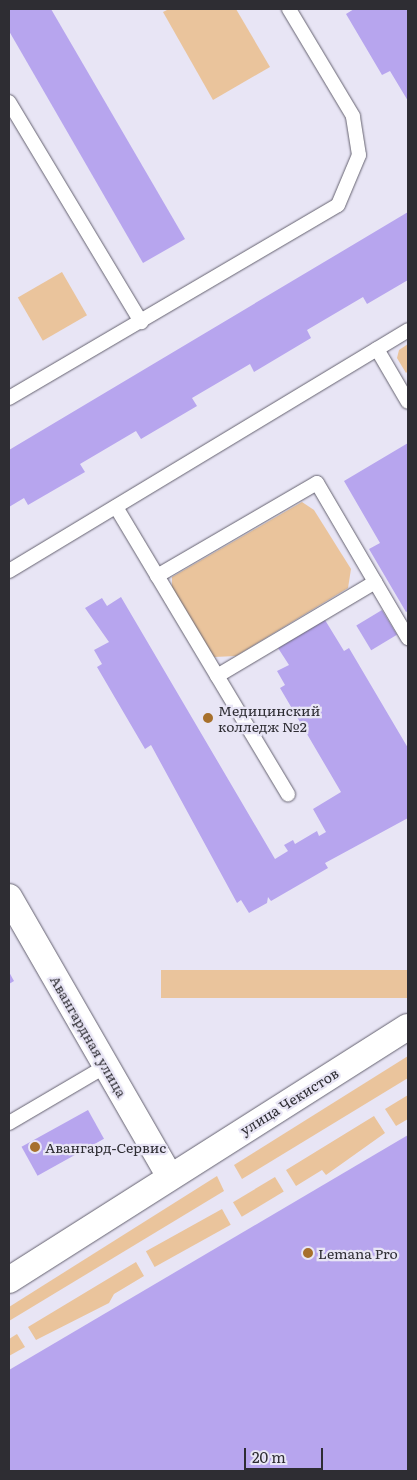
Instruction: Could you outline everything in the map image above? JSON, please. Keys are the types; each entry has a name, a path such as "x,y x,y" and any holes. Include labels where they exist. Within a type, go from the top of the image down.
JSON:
{"street":[{"name":"Авангардная улица","path":"9,897 169,1175"},
{"name":"улица Чекистов","path":"9,1280 169,1175 408,1027"}],"lane":[{"path":"9,398 338,205 359,155 353,116 289,9"},
{"path":"9,102 141,322"},
{"path":"9,571 408,330"},
{"path":"377,349 408,402"},
{"path":"157,576 317,483 408,638"},
{"path":"116,507 288,794"},
{"path":"217,676 375,582"},
{"path":"9,1123 106,1066"}],"shaded area":[{"path":"169,9 236,9 270,67 213,100 163,12"},
{"path":"62,272 87,315 43,341 18,298"},
{"path":"408,344 408,371 406,373 397,358 399,350"},
{"path":"302,502 314,510 351,569 348,588 236,656 214,657 172,589 172,577"},
{"path":"161,970 408,970 408,998 161,998"},
{"path":"408,1056 408,1078 242,1179 234,1165"},
{"path":"408,1095 408,1119 396,1126 385,1109"},
{"path":"374,1116 385,1133 326,1175 322,1170 296,1186 286,1170"},
{"path":"217,1176 224,1191 9,1321 9,1307"},
{"path":"275,1177 284,1192 242,1217 233,1202"},
{"path":"222,1209 231,1225 155,1267 146,1251"},
{"path":"136,1262 144,1276 114,1294 109,1303 36,1340 28,1327"},
{"path":"17,1334 25,1347 9,1356 9,1339"}],"building":[{"path":"9,9 51,9 185,239 143,263 9,31"},
{"path":"354,9 408,9 408,101 390,71 382,75 346,14"},
{"path":"408,212 408,280 367,304 363,297 307,330 311,338 254,372 250,364 192,398 197,406 141,439 136,431 80,464 85,472 28,505 24,498 9,507 9,450"},
{"path":"408,443 408,611 406,612 369,549 380,543 344,481"},
{"path":"121,597 275,859 288,851 284,845 293,840 295,844 317,831 319,836 326,832 313,809 341,792 280,688 285,685 277,671 289,665 278,648 325,620 344,651 349,648 408,748 408,818 325,863 328,868 271,901 268,897 267,903 249,913 241,900 237,903 151,745 145,749 97,667 102,664 94,650 109,642 85,608 102,598 107,606"},
{"path":"382,610 397,635 371,650 356,625"},
{"path":"9,972 14,981 9,984"},
{"path":"88,1110 104,1139 38,1176 22,1147"},
{"name":"Lemana Pro","path":"408,1135 408,1471 9,1471 9,1370"}],"place":[{"name":"Медицинский колледж №2","path":"208,718"},
{"name":"Авангард-Сервис","path":"35,1147"},
{"name":"Lemana Pro","path":"308,1253"}]}
